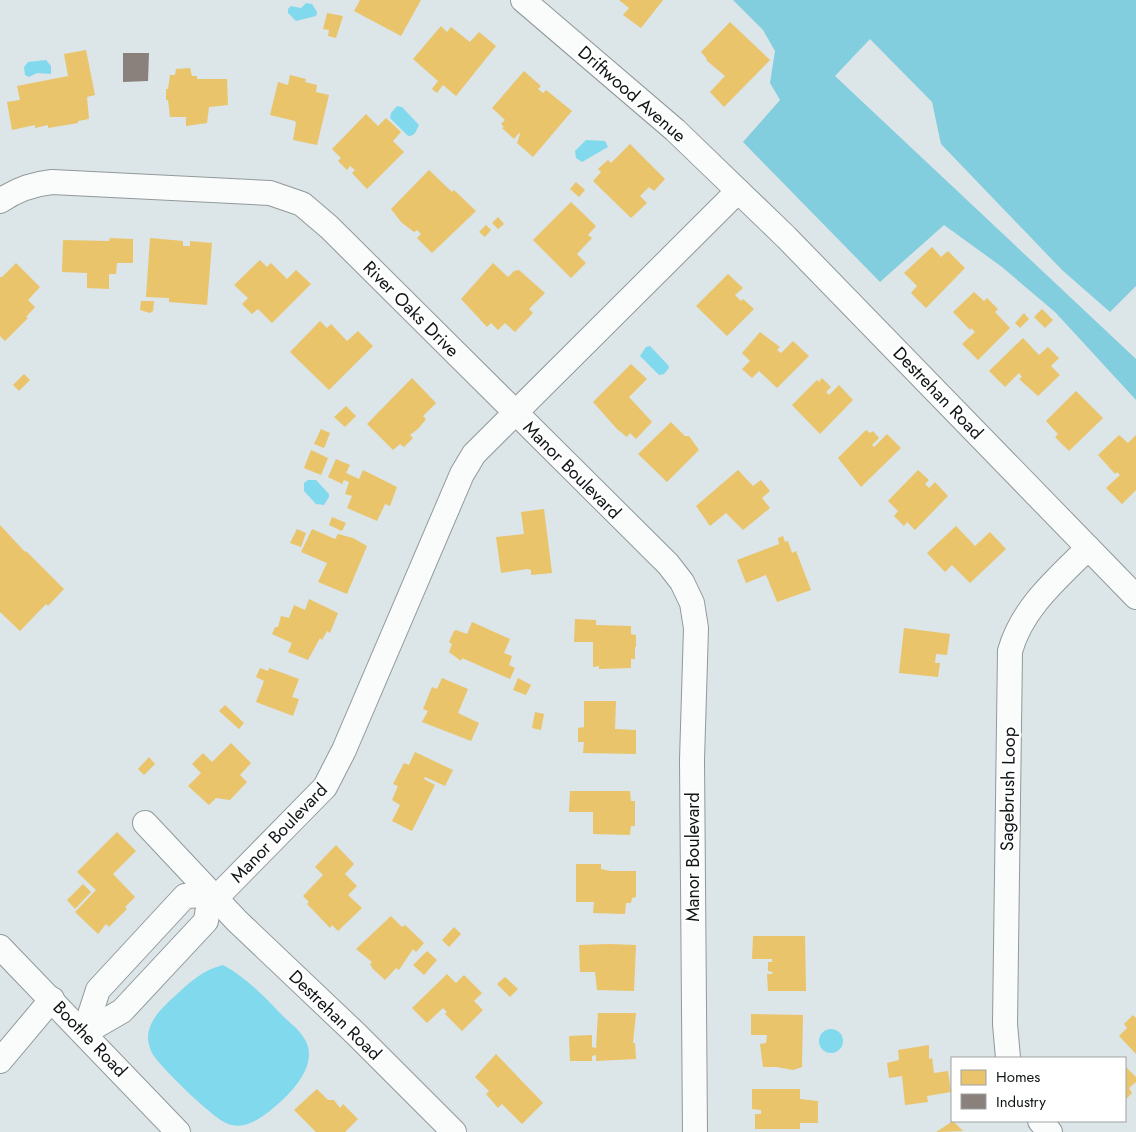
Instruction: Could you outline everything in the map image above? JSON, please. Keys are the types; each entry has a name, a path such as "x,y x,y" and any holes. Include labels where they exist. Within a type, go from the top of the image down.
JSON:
{"street":[{"name":"Driftwood Avenue","path":"523,0 675,130 738,191"},
{"name":"River Oaks Drive","path":"0,201 12,193 52,182 270,193 292,200 312,211 329,226 515,412"},
{"path":"515,412 738,191"},
{"name":"Destrehan Road","path":"738,191 786,237 1136,597"},
{"name":"Manor Boulevard","path":"213,896 325,786 344,750 462,474 474,454 515,412 668,564 682,582 692,603 696,628 692,760 695,1132"},
{"name":"Sagebrush Loop","path":"1008,1057 1005,1024 1010,651 1016,631 1026,614 1088,548"},
{"name":"Destrehan Road","path":"145,823 237,921 355,1033 454,1132"},
{"path":"185,896 213,896 206,921 122,1011 84,1033 98,990 185,896"},
{"name":"Boothe Road","path":"1,951 52,999 178,1132"},
{"path":"0,1061 52,999"},
{"path":"1041,1122 1050,1132"}],"shaded area":[{"path":"733,0 1136,0 1136,286 1110,312 1062,270 941,144 932,102 870,39 835,76 1136,359 1136,400 1055,312 1002,267 944,225 880,282 743,142 780,100 770,83 775,51 763,30"},
{"path":"306,3 312,4 317,12 316,16 296,21 288,13 288,9 291,6 301,8"},
{"path":"46,60 51,66 51,74 37,73 29,77 25,75 24,67 28,62"},
{"path":"397,106 402,107 419,125 413,135 408,136 390,118 391,113"},
{"path":"586,140 605,141 608,147 582,162 576,158 575,151"},
{"path":"650,346 668,365 669,368 664,374 659,375 640,356 646,347"},
{"path":"308,480 316,480 329,494 324,505 316,504 304,491 304,483"},
{"path":"223,965 246,980 299,1031 308,1048 309,1059 300,1080 284,1099 253,1122 237,1126 219,1119 198,1102 157,1059 151,1051 148,1040 149,1031 154,1019 167,1004 198,977 209,970"},
{"path":"831,1029 840,1032 843,1041 840,1050 831,1053 822,1050 819,1041 822,1032"}],"building: Homes":[{"path":"360,0 421,0 401,36 354,11"},
{"path":"619,0 663,0 641,28 623,15 629,8"},
{"path":"327,13 343,16 336,38 328,36 329,30 323,29"},
{"path":"730,22 770,60 724,107 710,92 725,76 706,60 701,52"},
{"path":"441,26 447,32 451,27 470,42 479,32 496,46 456,96 443,85 437,93 432,89 438,81 413,59"},
{"path":"86,50 95,95 87,97 89,119 78,121 78,123 48,128 48,125 35,128 35,125 12,130 7,102 20,100 17,86 68,76 64,54"},
{"path":"190,68 192,76 197,76 197,79 227,79 228,105 209,107 207,123 186,126 186,117 170,117 168,100 166,100 166,89 168,89 170,75 175,75 176,69"},
{"path":"524,71 541,86 538,89 543,93 546,90 572,111 533,157 517,143 519,133 514,139 502,128 504,127 501,124 505,120 492,108"},
{"path":"290,75 306,79 305,82 317,85 316,92 329,95 317,145 293,140 295,121 270,115 278,82 288,85"},
{"path":"366,114 378,126 386,118 401,132 393,141 404,152 367,189 352,173 355,170 350,166 347,170 338,161 341,158 332,149"},
{"path":"630,144 665,179 654,191 649,187 640,196 647,203 631,218 593,181 601,172 598,169 608,160 611,163"},
{"path":"429,170 476,211 432,253 417,238 421,234 417,230 414,232 401,222 391,209"},
{"path":"576,182 585,190 579,197 570,189"},
{"path":"571,202 596,226 588,235 592,238 577,254 586,263 571,278 533,240"},
{"path":"498,217 504,224 498,229 492,223"},
{"path":"486,225 491,230 485,237 479,232"},
{"path":"110,238 133,239 133,263 117,263 116,274 109,274 109,289 87,288 87,273 62,272 63,240 109,241"},
{"path":"150,238 183,241 183,246 190,246 190,241 212,243 207,305 169,302 169,298 146,297"},
{"path":"932,247 941,257 948,251 965,268 926,308 911,293 917,286 904,273"},
{"path":"260,260 267,267 271,263 287,279 296,270 311,284 272,323 258,309 252,314 242,304 248,298 234,285"},
{"path":"16,263 40,287 28,300 35,307 26,317 28,318 5,341 0,336 0,277"},
{"path":"493,263 508,277 514,271 519,270 545,293 529,309 533,313 515,332 505,323 498,330 491,323 487,327 461,299"},
{"path":"728,274 743,288 735,295 741,301 743,299 754,309 727,336 696,306"},
{"path":"974,292 984,301 987,298 998,309 995,312 1010,328 978,360 962,344 975,332 971,328 970,330 953,312"},
{"path":"141,301 154,301 153,311 150,313 140,310"},
{"path":"1042,309 1053,320 1045,328 1034,317"},
{"path":"1024,313 1029,319 1020,328 1015,323"},
{"path":"320,321 327,328 331,324 347,341 358,331 373,346 329,390 290,352"},
{"path":"760,332 780,347 777,350 781,353 793,341 809,356 777,388 759,371 752,378 742,369 750,361 742,353"},
{"path":"1023,338 1039,355 1048,347 1059,358 1051,366 1060,375 1038,396 1019,379 1022,377 1019,373 1005,387 989,371"},
{"path":"631,364 647,379 629,397 652,422 636,439 630,433 627,437 617,429 593,402"},
{"path":"24,374 30,380 19,391 13,385"},
{"path":"412,378 436,403 423,416 426,419 419,428 410,435 413,438 404,447 400,444 393,450 367,424"},
{"path":"822,378 831,387 826,392 829,395 839,385 853,400 820,434 792,405 817,380 819,382"},
{"path":"1076,391 1103,418 1069,451 1055,437 1058,434 1046,421"},
{"path":"346,406 356,416 345,427 334,417"},
{"path":"671,422 685,436 689,436 699,450 667,482 638,454"},
{"path":"321,429 330,433 324,448 314,444"},
{"path":"866,430 870,433 873,431 879,438 872,445 874,447 887,434 901,448 861,487 838,458"},
{"path":"1119,435 1128,443 1136,435 1136,490 1122,504 1106,488 1120,475 1117,472 1115,474 1098,455"},
{"path":"311,450 328,458 321,475 304,468"},
{"path":"336,459 350,465 346,473 359,479 363,470 397,487 390,506 385,504 377,521 347,508 352,496 345,494 349,482 344,480 342,484 328,477"},
{"path":"738,470 753,486 761,480 770,491 762,498 770,508 743,530 726,513 710,526 696,506"},
{"path":"918,470 929,480 925,484 929,488 935,482 948,496 915,530 907,522 904,526 894,516 898,511 888,501"},
{"path":"544,509 552,573 531,575 531,570 527,569 501,573 496,537 524,534 521,512"},
{"path":"332,517 346,523 342,531 329,525"},
{"path":"0,525 64,589 48,606 46,604 20,631 0,612"},
{"path":"956,526 975,546 990,532 1006,549 970,583 952,565 945,572 927,553"},
{"path":"297,529 306,533 301,547 290,543"},
{"path":"312,529 335,539 338,534 353,538 367,546 347,594 318,582 327,563 301,552"},
{"path":"783,536 785,542 788,541 792,553 796,551 811,590 777,602 766,575 746,583 737,560 779,544 778,538"},
{"path":"309,599 338,613 330,633 327,631 322,640 320,638 308,660 288,652 292,643 272,634 275,627 278,627 281,616 289,618 294,605 305,610"},
{"path":"575,619 596,620 596,625 631,626 631,634 636,635 636,647 635,659 631,659 631,668 599,669 599,666 593,667 593,642 574,642"},
{"path":"472,622 510,639 504,653 512,656 509,665 515,668 510,679 462,658 461,661 449,652 452,644 449,642 454,631 467,634"},
{"path":"904,628 950,634 947,655 936,654 935,663 940,663 938,677 899,673"},
{"path":"260,668 268,671 269,668 299,679 292,697 299,699 293,716 256,702 264,681 256,677"},
{"path":"442,678 468,689 458,713 479,723 471,741 422,722 428,711 423,709 432,687 437,689"},
{"path":"518,678 531,685 526,695 513,690"},
{"path":"584,701 616,701 615,729 636,730 636,754 583,753 584,742 578,742 578,728 584,727"},
{"path":"225,705 244,723 239,729 219,711"},
{"path":"535,712 544,714 541,730 532,728"},
{"path":"231,743 251,763 240,775 247,782 230,800 216,798 209,805 188,786 201,773 192,764 203,753 212,762"},
{"path":"415,752 453,770 445,786 425,777 424,779 435,785 412,831 392,821 400,805 392,800 398,786 393,784 404,763 409,765"},
{"path":"149,757 155,764 144,775 138,769"},
{"path":"570,791 630,791 631,801 635,801 635,826 631,826 630,835 593,834 593,812 569,812"},
{"path":"117,832 136,851 113,874 135,897 125,907 127,909 109,927 106,924 98,934 75,912 96,890 77,872"},
{"path":"336,845 354,864 345,874 357,886 348,895 362,908 338,931 332,925 330,928 307,904 309,902 303,896 323,875 315,867"},
{"path":"576,864 601,864 601,869 611,871 636,871 636,897 632,898 631,903 626,903 625,914 593,913 594,902 576,902"},
{"path":"83,884 91,892 75,909 67,900"},
{"path":"391,916 402,927 405,925 424,943 416,952 413,949 399,970 396,968 385,980 373,969 370,964 372,962 356,949"},
{"path":"454,927 461,934 449,947 442,940"},
{"path":"753,936 805,936 806,991 768,991 767,974 772,974 773,972 768,971 768,962 772,962 772,959 752,959"},
{"path":"579,945 636,945 634,991 597,990 595,972 580,972"},
{"path":"427,951 437,960 424,975 413,965"},
{"path":"447,974 456,983 464,975 482,993 474,1001 483,1010 462,1031 445,1014 447,1012 443,1008 427,1023 412,1008"},
{"path":"505,977 518,989 510,997 497,984"},
{"path":"598,1013 636,1013 633,1043 635,1043 636,1059 596,1061 596,1055 592,1056 592,1061 570,1061 569,1036 592,1035 592,1047 596,1048"},
{"path":"751,1014 803,1015 802,1067 793,1070 763,1067 760,1044 766,1043 767,1035 751,1035"},
{"path":"1133,1015 1136,1018 1136,1054 1119,1036 1127,1028 1124,1024"},
{"path":"929,1045 929,1059 932,1058 934,1073 948,1071 951,1092 927,1096 928,1102 905,1105 902,1076 889,1078 887,1063 899,1060 898,1050"},
{"path":"496,1054 543,1103 522,1124 502,1104 498,1108 486,1094 489,1091 475,1077"},
{"path":"1126,1067 1136,1077 1136,1082 1129,1088 1132,1093 1126,1099"},
{"path":"317,1089 328,1100 334,1100 340,1108 343,1104 358,1119 345,1132 316,1132 294,1110"},
{"path":"752,1089 800,1089 800,1099 818,1101 818,1123 800,1123 800,1129 755,1129 755,1114 761,1114 761,1110 752,1109"},
{"path":"951,1122 954,1122 963,1131 936,1132"}],"building: Industry":[{"path":"123,53 149,53 148,81 123,82"}]}
